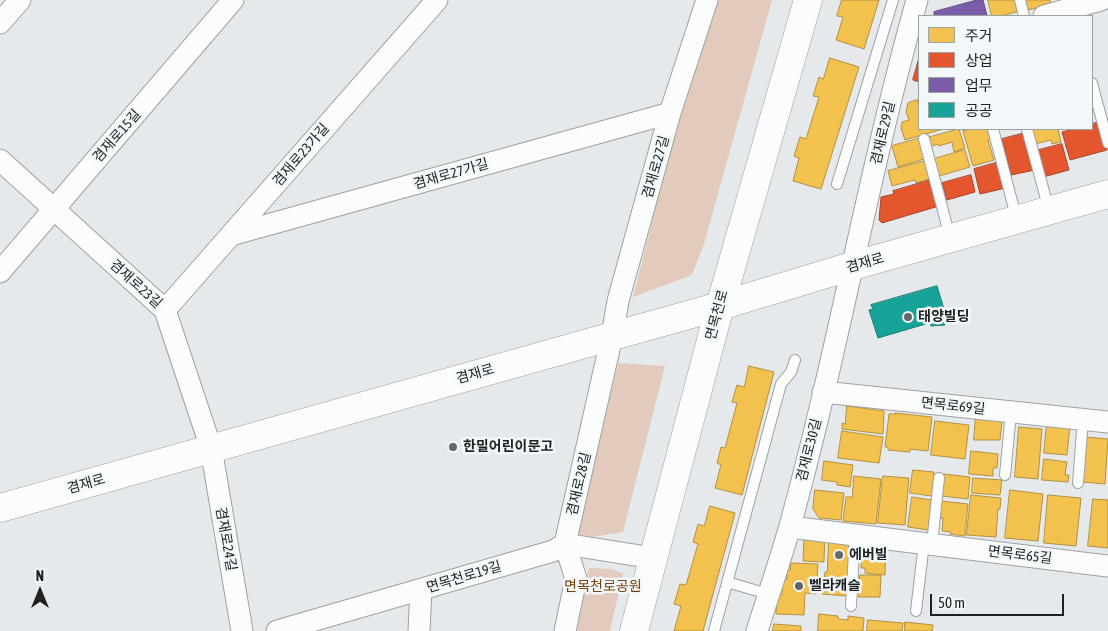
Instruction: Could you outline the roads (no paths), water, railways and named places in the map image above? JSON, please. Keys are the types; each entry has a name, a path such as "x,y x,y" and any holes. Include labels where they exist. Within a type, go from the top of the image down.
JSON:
{"main road":[{"name":"면목천로","path":"634,631 720,306 808,0"},
{"name":"겸재로","path":"0,508 720,306 852,266 1108,194"}],"street":[{"path":"0,23 20,0"},
{"name":"겸재로15길","path":"0,272 233,0"},
{"name":"겸재로23가길","path":"165,310 436,0"},
{"name":"겸재로27길","path":"612,336 618,301 670,113 707,0"},
{"name":"겸재로29길","path":"852,266 910,55 917,0"},
{"path":"1048,15 1101,0"},
{"name":"겸재로27가길","path":"231,235 670,113"},
{"name":"겸재로23길","path":"0,160 165,310 211,448"},
{"name":"겸재로30길","path":"757,631 790,527 852,266"},
{"name":"겸재로28길","path":"565,544 612,336"},
{"name":"면목로69길","path":"823,392 1108,422"},
{"name":"겸재로24길","path":"211,448 242,631"},
{"name":"면목로65길","path":"790,527 1108,566"},
{"path":"565,631 576,579 565,544 653,558"},
{"name":"면목천로19길","path":"277,631 553,551 565,544"},
{"path":"419,631 421,590"}],"lane":[{"path":"837,184 893,0"},
{"path":"1020,0 1024,15"},
{"path":"1093,87 1108,143"},
{"path":"993,130 1017,220"},
{"path":"1027,130 1049,211"},
{"path":"924,139 950,238"},
{"path":"714,631 781,384 791,372 795,360"},
{"path":"1005,475 1011,412"},
{"path":"1078,483 1083,419"},
{"path":"916,611 939,478"},
{"path":"851,606 855,535"},
{"path":"727,582 768,594"}],"place":[{"name":"태양빌딩","path":"908,317"},
{"name":"한밀어린이문고","path":"453,447"},
{"name":"에버빌","path":"839,555"},
{"name":"벨라캐슬","path":"799,586"}],"park label":[{"name":"면목천로공원","path":"603,587"}]}
